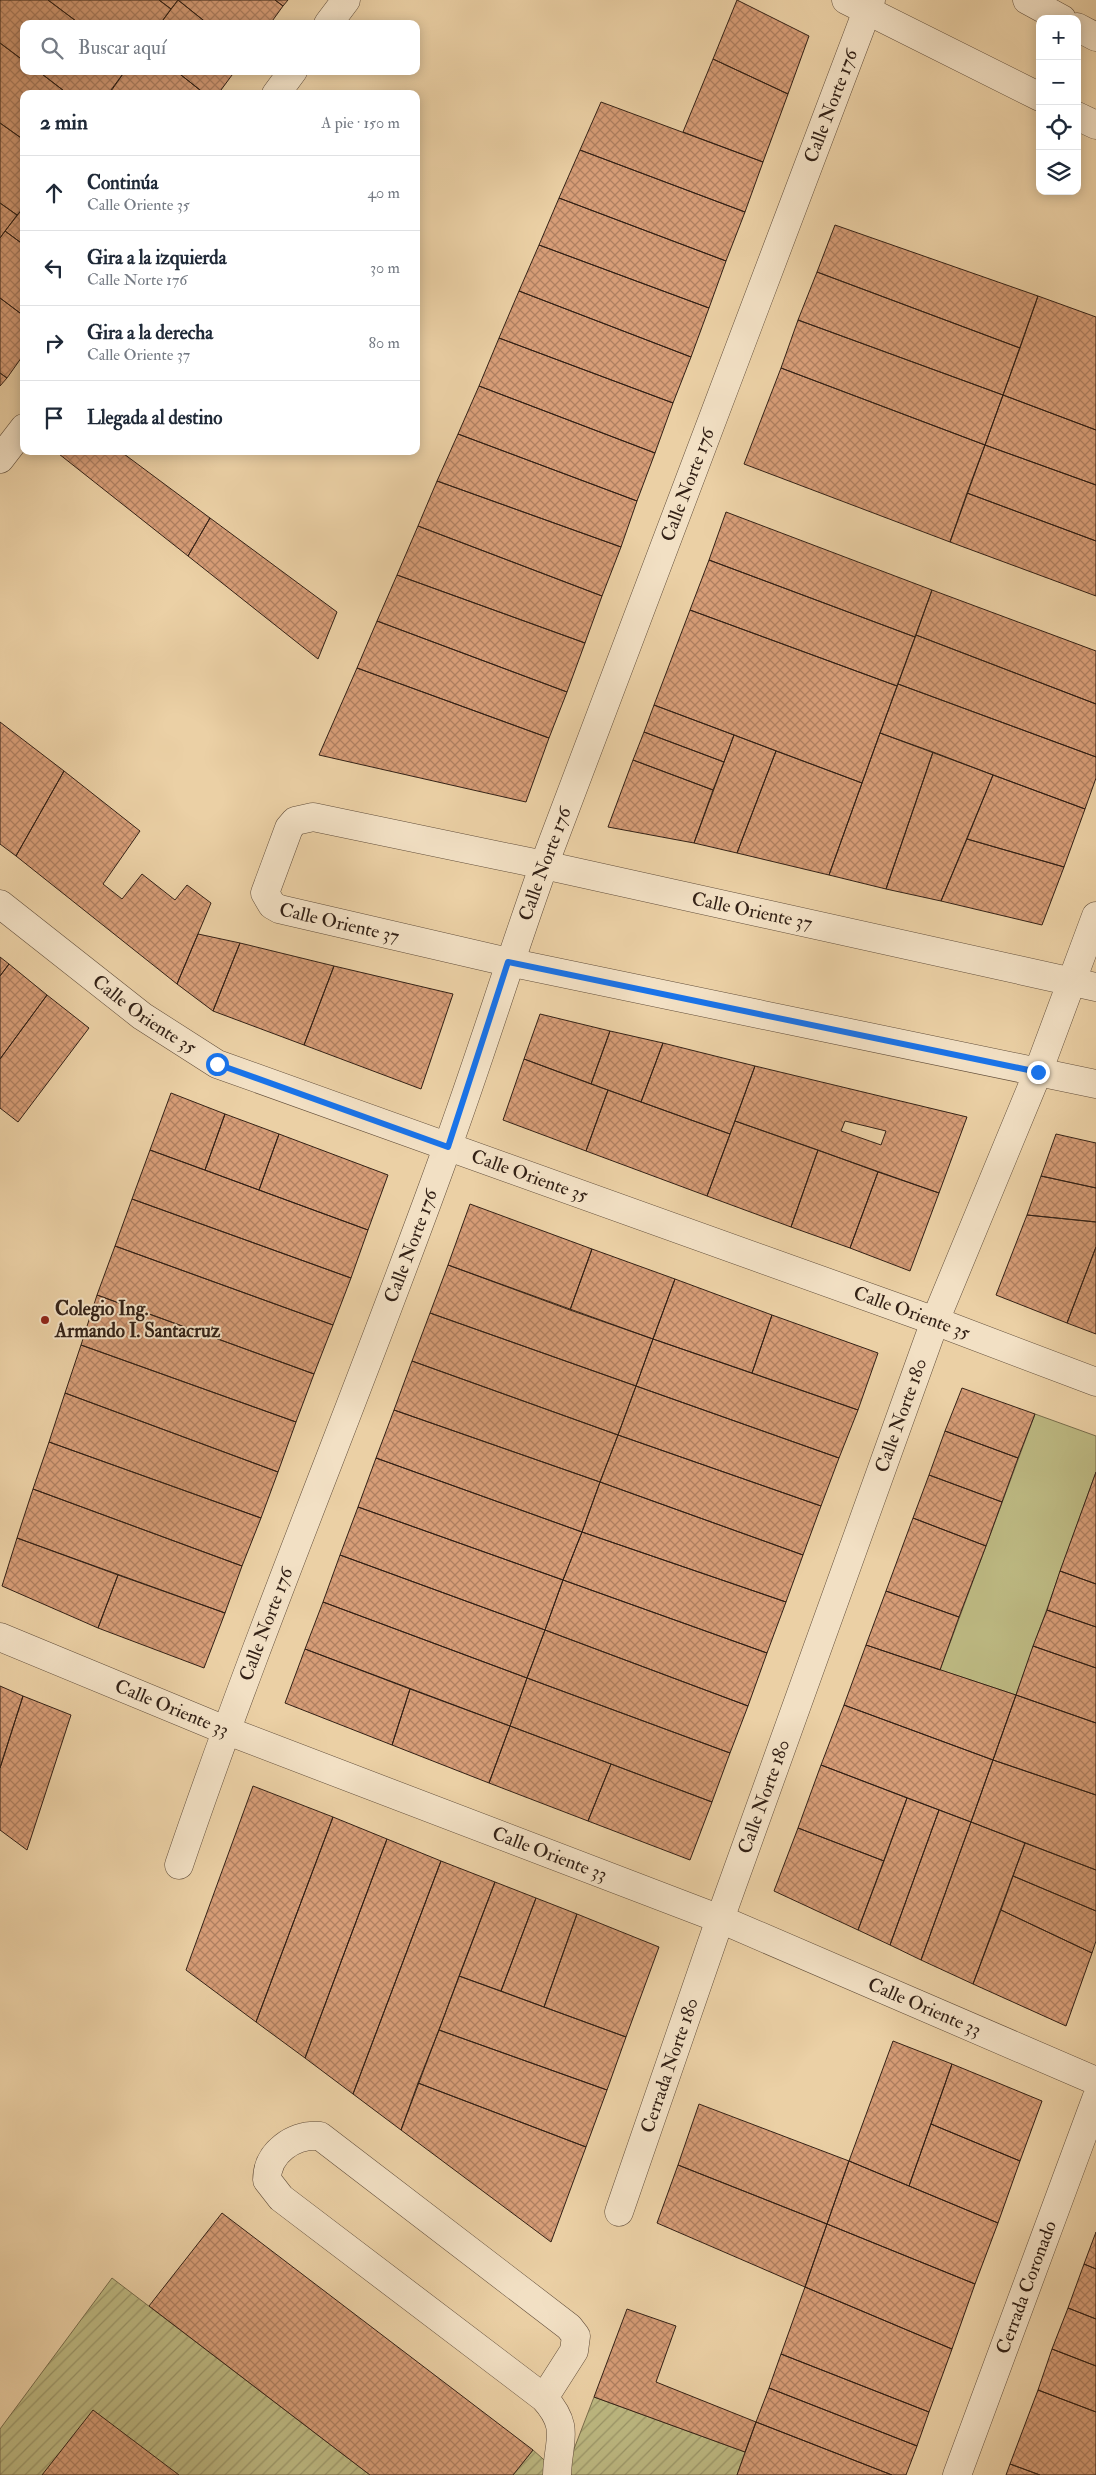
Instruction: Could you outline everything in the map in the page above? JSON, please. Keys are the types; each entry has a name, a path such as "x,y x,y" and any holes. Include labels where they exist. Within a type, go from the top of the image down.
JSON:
{"street":[{"path":"331,20 346,0"},
{"path":"1027,0 1055,15"},
{"path":"861,3 1036,95"},
{"name":"Calle Norte 176","path":"179,1865 225,1730 448,1147 508,962 861,3"},
{"path":"1081,29 1096,38"},
{"path":"279,90 289,75"},
{"path":"1081,118 1096,125"},
{"path":"0,459 20,433"},
{"name":"Calle Oriente 37","path":"1084,984 544,865 313,817 295,821 284,837 266,893 272,905 508,962 1096,1084"},
{"name":"Calle Oriente 35","path":"0,904 142,1016 217,1064 935,1321 1096,1382"},
{"name":"Calle Norte 180","path":"720,1919 935,1321 1038,1072 1084,984 1096,916"},
{"name":"Calle Oriente 33","path":"0,1637 225,1730 720,1919 1096,2081"},
{"name":"Cerrada Norte 180","path":"619,2212 720,1919"},
{"name":"Cerrada Coronado","path":"957,2475 1096,2099"},
{"path":"544,2398 574,2351 576,2336 569,2327 320,2136 308,2135 297,2138 271,2160 267,2180 281,2198 544,2398 556,2412 562,2434 557,2475"}],"shaded area":[{"path":"1035,1414 1096,1436 1096,1472 1016,1695 940,1670"},
{"path":"112,2278 370,2475 0,2475 0,2429"},
{"path":"594,2397 745,2452 737,2475 564,2475"},
{"path":"533,2450 561,2475 513,2475"}],"building":[{"path":"0,0 48,0 75,20 20,20 20,58 0,43"},
{"path":"48,0 159,0 171,9 163,20 75,20"},
{"path":"159,0 178,0 171,9"},
{"path":"178,0 275,0 283,6 273,20 203,20"},
{"path":"178,0 203,20 163,20"},
{"path":"275,0 288,0 283,6"},
{"path":"737,0 809,36 788,94 713,59"},
{"path":"0,43 20,58 20,75 43,75 63,90 20,90 20,137 0,123"},
{"path":"713,59 788,94 763,162 683,132"},
{"path":"43,75 122,75 111,90 63,90"},
{"path":"122,75 181,75 200,90 112,90"},
{"path":"181,75 232,75 221,90 200,90"},
{"path":"601,102 763,162 745,212 580,150"},
{"path":"0,123 20,137 20,212 17,215 0,203"},
{"path":"580,150 745,212 726,261 559,198"},
{"path":"559,198 726,261 709,308 539,245"},
{"path":"0,203 17,215 0,238"},
{"path":"20,212 20,242 5,231"},
{"path":"835,225 1038,296 1020,348 817,272"},
{"path":"5,231 20,242 20,313 0,298 0,238"},
{"path":"539,245 709,308 691,357 519,291"},
{"path":"817,272 1020,348 1003,395 798,320"},
{"path":"519,291 691,357 673,403 499,338"},
{"path":"1038,296 1096,317 1096,430 1003,395"},
{"path":"0,298 20,313 20,360 7,378 0,373"},
{"path":"798,320 1003,395 985,445 781,368"},
{"path":"499,338 673,403 655,453 479,386"},
{"path":"781,368 985,445 950,542 744,464"},
{"path":"0,373 7,378 0,386"},
{"path":"479,386 655,453 637,501 458,434"},
{"path":"1003,395 1096,430 1096,485 985,445"},
{"path":"458,434 637,501 621,547 437,481"},
{"path":"985,445 1096,485 1096,541 967,493"},
{"path":"60,455 125,455 210,518 188,556"},
{"path":"437,481 621,547 602,596 418,526"},
{"path":"967,493 1096,541 1096,596 950,542"},
{"path":"726,512 932,590 915,637 709,560"},
{"path":"210,518 337,612 318,659 188,556"},
{"path":"418,526 602,596 585,643 397,575"},
{"path":"709,560 915,637 897,686 690,610"},
{"path":"397,575 585,643 567,692 377,621"},
{"path":"932,590 1096,651 1096,704 916,635"},
{"path":"690,610 897,686 862,783 654,705"},
{"path":"377,621 567,692 549,738 357,668"},
{"path":"916,635 1096,704 1096,757 898,684"},
{"path":"357,668 549,738 526,802 319,755"},
{"path":"898,684 1096,757 1096,778 1085,809 880,733"},
{"path":"654,705 734,735 724,762 644,732"},
{"path":"0,722 64,771 16,856 0,844"},
{"path":"644,732 724,762 713,790 633,760"},
{"path":"880,733 933,752 886,889 829,875"},
{"path":"734,735 776,751 737,853 694,843"},
{"path":"776,751 862,783 829,875 737,853"},
{"path":"933,752 993,775 941,901 886,889"},
{"path":"633,760 713,790 694,843 608,827"},
{"path":"64,771 140,831 103,884 122,899 142,874 175,900 187,885 211,903 177,984 16,856"},
{"path":"993,775 1085,809 1064,867 967,839"},
{"path":"967,839 1064,867 1042,925 941,901"},
{"path":"198,934 240,943 213,1011 177,984"},
{"path":"240,943 334,966 304,1045 213,1011"},
{"path":"0,957 9,964 0,976"},
{"path":"9,964 47,995 0,1059 0,976"},
{"path":"334,966 453,994 421,1089 304,1045"},
{"path":"47,995 89,1028 18,1122 0,1108 0,1059"},
{"path":"540,1014 610,1031 591,1084 524,1059"},
{"path":"610,1031 663,1043 641,1102 591,1084"},
{"path":"663,1043 755,1066 730,1134 641,1102"},
{"path":"524,1059 608,1090 586,1151 503,1120"},
{"path":"755,1066 967,1117 939,1193 735,1121","holes":["845,1121 886,1131 881,1145 841,1131"]},
{"path":"608,1090 730,1134 707,1196 586,1151"},
{"path":"171,1093 225,1114 205,1170 150,1150"},
{"path":"225,1114 279,1134 259,1190 205,1170"},
{"path":"735,1121 818,1150 791,1227 707,1196"},
{"path":"279,1134 388,1175 368,1230 259,1190"},
{"path":"1056,1134 1096,1143 1096,1188 1041,1176"},
{"path":"150,1150 368,1230 351,1278 132,1199"},
{"path":"818,1150 878,1172 850,1248 791,1227"},
{"path":"878,1172 939,1193 910,1271 850,1248"},
{"path":"1041,1176 1096,1188 1096,1222 1027,1215"},
{"path":"132,1199 351,1278 333,1325 115,1246"},
{"path":"470,1204 592,1249 570,1310 448,1265"},
{"path":"1027,1215 1096,1222 1096,1247 1067,1323 996,1295"},
{"path":"115,1246 333,1325 314,1374 97,1295"},
{"path":"1096,1247 1096,1334 1067,1323"},
{"path":"592,1249 675,1279 653,1339 570,1310"},
{"path":"448,1265 653,1339 636,1386 430,1313"},
{"path":"675,1279 772,1315 752,1373 653,1339"},
{"path":"97,1295 314,1374 296,1422 81,1345"},
{"path":"430,1313 636,1386 618,1435 412,1361"},
{"path":"772,1315 878,1353 858,1410 752,1373"},
{"path":"653,1339 858,1410 839,1458 636,1386"},
{"path":"81,1345 296,1422 278,1472 65,1393"},
{"path":"412,1361 618,1435 600,1482 394,1410"},
{"path":"636,1386 839,1458 821,1506 618,1435"},
{"path":"962,1388 1035,1414 1018,1458 945,1431"},
{"path":"65,1393 278,1472 261,1518 49,1442"},
{"path":"394,1410 600,1482 582,1532 376,1458"},
{"path":"945,1431 1018,1458 1002,1502 929,1475"},
{"path":"618,1435 821,1506 803,1555 600,1482"},
{"path":"49,1442 261,1518 242,1566 33,1489"},
{"path":"376,1458 582,1532 563,1580 358,1507"},
{"path":"1096,1472 1096,1584 1060,1571"},
{"path":"929,1475 1002,1502 986,1546 913,1518"},
{"path":"600,1482 803,1555 786,1602 582,1532"},
{"path":"33,1489 242,1566 225,1613 17,1538"},
{"path":"358,1507 563,1580 545,1630 340,1555"},
{"path":"913,1518 986,1546 959,1617 886,1591"},
{"path":"582,1532 786,1602 767,1653 563,1580"},
{"path":"17,1538 118,1575 98,1628 2,1586"},
{"path":"340,1555 545,1630 527,1678 323,1602"},
{"path":"1060,1571 1096,1584 1096,1627 1047,1610"},
{"path":"118,1575 225,1613 204,1668 98,1628"},
{"path":"563,1580 767,1653 748,1706 545,1630"},
{"path":"886,1591 959,1617 940,1670 866,1645"},
{"path":"323,1602 527,1678 510,1726 305,1649"},
{"path":"1047,1610 1096,1627 1096,1668 1033,1646"},
{"path":"545,1630 748,1706 730,1753 527,1678"},
{"path":"866,1645 1016,1695 993,1760 844,1705"},
{"path":"1033,1646 1096,1668 1096,1723 1016,1695"},
{"path":"305,1649 410,1689 392,1745 285,1703"},
{"path":"527,1678 730,1753 712,1802 510,1726"},
{"path":"0,1686 23,1696 0,1768"},
{"path":"410,1689 510,1726 489,1783 392,1745"},
{"path":"1016,1695 1096,1723 1096,1795 993,1760"},
{"path":"23,1696 71,1715 27,1850 0,1830 0,1768"},
{"path":"844,1705 993,1760 971,1822 821,1765"},
{"path":"510,1726 611,1764 588,1821 489,1783"},
{"path":"993,1760 1096,1795 1096,1870 971,1822"},
{"path":"611,1764 712,1802 690,1860 588,1821"},
{"path":"821,1765 907,1798 884,1861 798,1828"},
{"path":"253,1786 333,1817 256,2022 186,1970"},
{"path":"907,1798 939,1810 890,1945 858,1930"},
{"path":"939,1810 971,1822 921,1960 890,1945"},
{"path":"333,1817 387,1839 305,2058 256,2022"},
{"path":"971,1822 1025,1843 973,1984 921,1960"},
{"path":"798,1828 884,1861 858,1930 774,1891"},
{"path":"387,1839 441,1861 353,2094 305,2058"},
{"path":"1025,1843 1096,1870 1096,1911 1013,1876"},
{"path":"441,1861 495,1882 401,2130 353,2094"},
{"path":"1013,1876 1096,1911 1096,1941 1092,1953 1001,1910"},
{"path":"495,1882 536,1898 501,1991 459,1976"},
{"path":"536,1898 577,1914 544,2007 501,1991"},
{"path":"1001,1910 1092,1953 1066,2026 973,1984"},
{"path":"577,1914 659,1947 626,2037 544,2007"},
{"path":"459,1976 626,2037 607,2090 439,2030"},
{"path":"439,2030 607,2090 586,2147 418,2083"},
{"path":"893,2041 952,2064 909,2186 849,2161"},
{"path":"952,2064 1042,2101 1020,2161 931,2124"},
{"path":"418,2083 586,2147 551,2242 401,2130"},
{"path":"699,2104 849,2161 827,2224 678,2165"},
{"path":"931,2124 1020,2161 998,2223 909,2186"},
{"path":"849,2161 998,2223 975,2284 827,2224"},
{"path":"678,2165 827,2224 805,2287 657,2223"},
{"path":"222,2213 533,2450 513,2475 370,2475 149,2306"},
{"path":"827,2224 975,2284 952,2349 805,2287"},
{"path":"1096,2232 1096,2269 1084,2264"},
{"path":"1084,2264 1096,2269 1096,2319 1068,2308"},
{"path":"805,2287 952,2349 929,2412 781,2354"},
{"path":"1068,2308 1096,2319 1096,2366 1052,2349"},
{"path":"627,2309 676,2326 656,2382 756,2422 745,2452 594,2397"},
{"path":"1052,2349 1096,2366 1096,2412 1038,2390"},
{"path":"781,2354 929,2412 917,2446 769,2388"},
{"path":"769,2388 917,2446 906,2475 892,2475 756,2422"},
{"path":"1038,2390 1096,2412 1096,2475 1040,2475 1010,2464"},
{"path":"93,2410 179,2475 42,2475"},
{"path":"756,2422 892,2475 737,2475"},
{"path":"1010,2464 1040,2475 1006,2475"}],"place":[{"name":"Colegio Ing. Armando I. Santacruz","path":"45,1320"}],"route":[{"path":"217,1064 448,1147 508,962 1038,1072"}]}
